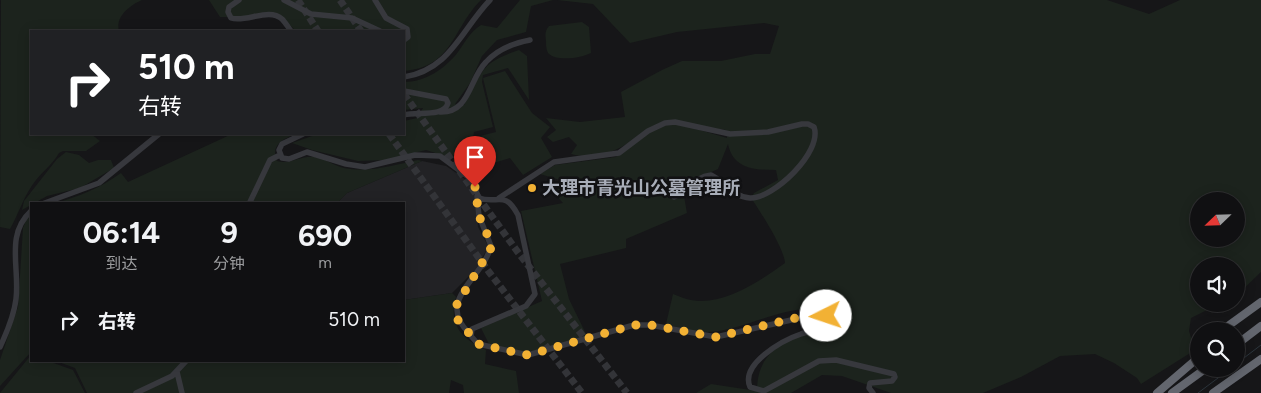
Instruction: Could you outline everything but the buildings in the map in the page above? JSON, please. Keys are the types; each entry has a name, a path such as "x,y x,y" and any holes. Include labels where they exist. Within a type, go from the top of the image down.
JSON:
{"highway":[{"path":"1233,322 1261,302"},
{"path":"1245,338 1258,328"},
{"path":"1213,393 1261,359"},
{"path":"1157,393 1190,365"},
{"path":"1172,393 1193,377"}],"street":[{"path":"239,0 229,7 228,12 231,18 240,20 275,15 283,20 290,30"},
{"path":"284,0 311,14 352,18 378,30"},
{"path":"374,0 386,18 406,28 408,36 405,39"},
{"path":"405,77 423,73 441,62 490,0"},
{"path":"405,115 416,112 449,111 462,104 477,73 489,58 505,48 530,40"},
{"path":"405,91 446,100 448,105 440,112"},
{"path":"499,198 554,162 619,153 648,131 665,123 675,122 730,134 768,132 802,124 814,127 816,135 813,145 799,168 764,195 754,198 742,197 711,175 692,183 684,192 674,197"},
{"path":"47,202 99,183 158,135"},
{"path":"301,135 282,144 279,149 280,155 287,160 307,152 361,167 415,155 440,156 471,179 478,196 479,216 491,246 456,306 458,320 478,344 528,355 634,325 650,325 716,337 822,313 826,316 828,322 824,328 791,339 773,348 754,365 749,376 750,387 764,391 818,361 836,360 894,374 895,377 892,381 870,383 869,388 873,393"},
{"path":"251,202 270,160 280,155"},
{"path":"470,334 472,329 478,325 526,306 535,294 518,215 507,200 499,198 483,199 478,196"},
{"path":"0,348 15,305 18,283 16,234 22,220 30,212"},
{"path":"136,393 166,380 177,372 185,362"},
{"path":"177,372 182,393"}],"shaded area":[{"path":"1,0 142,0 128,8 121,16 119,30 30,30 30,135 92,135 100,141 86,151 63,151 59,153 32,186 10,229 0,227"},
{"path":"209,0 481,0 471,11 450,45 442,54 433,62 420,68 405,71 405,30 295,30 277,13 267,12 243,17 220,17"},
{"path":"520,0 553,0 531,6 526,32 497,40 482,56 470,83 455,104 464,105 489,64 519,50 527,56 529,100 508,68 483,75 482,82 493,127 474,132 471,150 448,157 426,150 386,160 358,161 292,143 315,135 405,135 405,121 417,118 423,108 405,110 405,82 419,80 441,69 481,25 497,28"},
{"path":"557,0 1107,0 1149,14 1180,0 1261,0 1261,272 1245,287 1245,257 1190,257 1190,312 1203,312 1191,318 1189,331 1190,353 1141,384 1137,378 1114,363 1095,354 1060,356 1021,377 983,393 891,393 842,376 822,375 791,393 696,393 711,384 757,391 763,364 770,354 790,340 828,325 821,310 808,309 794,310 736,327 708,332 692,331 666,324 673,294 691,300 703,301 729,296 753,284 785,263 781,248 751,198 754,193 778,180 776,170 753,168 740,163 735,159 728,144 718,169 682,185 687,213 626,239 626,248 560,264 569,299 587,336 553,347 523,353 489,344 481,328 542,301 521,211 563,203 554,193 561,185 560,180 540,174 555,165 616,157 642,135 620,148 597,156 571,154 577,145 569,137 553,142 547,137 556,130 546,118 580,122 625,117 621,92 682,61 721,61 755,54 770,54 779,26 764,23 677,32 630,43 593,4","holes":["683,125 726,130 727,138"]},
{"path":"582,22 589,27 591,53 575,58 557,58 548,53 545,34 549,26"},
{"path":"505,71 532,113 550,127 541,138 552,157 523,175 510,158 484,166 476,137 496,132 483,78"},
{"path":"230,135 294,135 279,143 275,151 277,161 282,162 315,157 344,168 363,170 418,160 422,161 347,193 338,202 59,202 88,192 121,173 128,182"},
{"path":"66,152 79,155 89,163 98,160 111,160 114,168 80,188 47,196 36,202 30,202 30,206 22,210 24,201 57,159"},
{"path":"422,161 446,166 471,183 476,201 478,227 487,244 487,249 476,269 452,293 405,300 405,202 338,202 347,193"},
{"path":"30,216 30,353 0,386 0,360 18,307 23,228"},
{"path":"452,293 456,297 454,307 455,323 463,336 486,350 485,364 516,371 519,393 464,393 463,385 451,380 449,393 87,393 75,368 59,362 405,362 405,300"},
{"path":"30,356 30,362 51,362 73,370 85,393 0,393"}],"waterway":[{"path":"1245,357 1261,345"},
{"path":"1198,393 1219,377"}],"tunnel":[{"path":"298,0 317,30"},
{"path":"340,0 360,30"},
{"path":"405,95 517,251 627,393"},
{"path":"390,135 489,272 582,393"}],"place":[{"name":"大理市青光山公墓管理所","path":"532,188"}],"route":[{"path":"475,187 478,196 479,216 491,243 491,248 461,296 456,306 456,313 458,320 478,344 528,355 634,325 650,325 716,337 817,313 822,313 826,316"}]}
